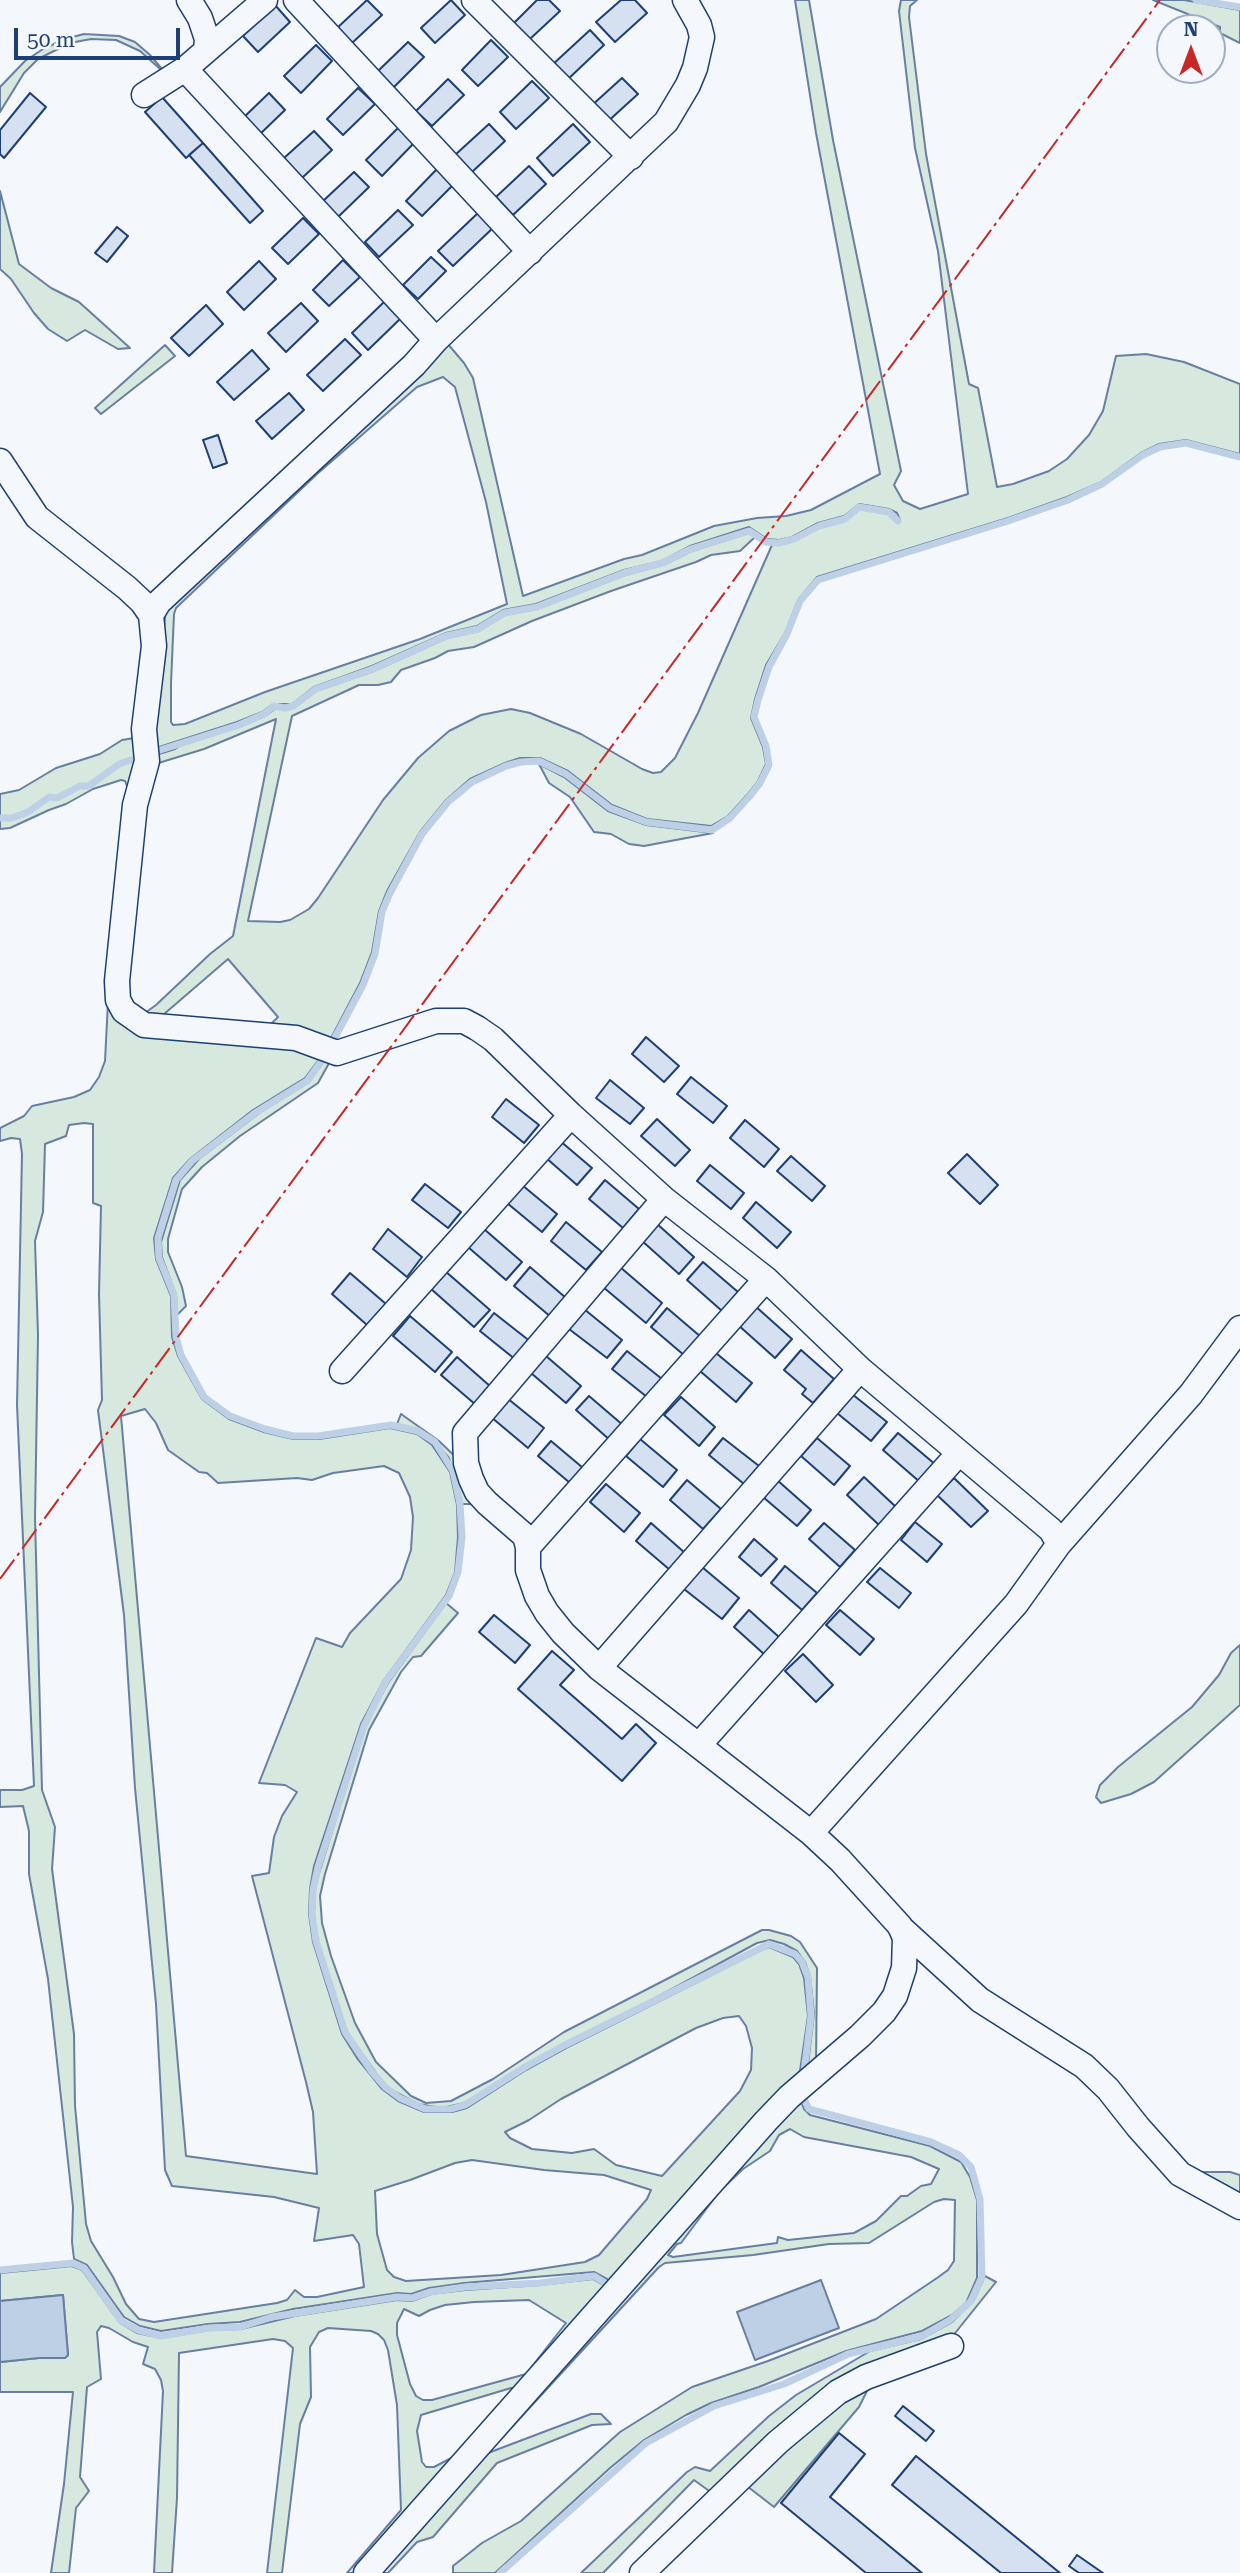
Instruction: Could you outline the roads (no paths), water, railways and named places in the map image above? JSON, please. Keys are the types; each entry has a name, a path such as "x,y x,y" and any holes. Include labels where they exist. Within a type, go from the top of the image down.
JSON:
{"street":[{"path":"189,0 200,18 207,39 206,50"},
{"path":"144,95 185,69 265,0"},
{"path":"296,0 530,252"},
{"path":"474,0 631,157"},
{"path":"151,615 159,602 414,365 436,340 666,122 679,103 695,68 702,37 699,25 685,0"},
{"path":"185,69 436,340"},
{"path":"0,461 37,517 127,588 151,615 154,646 144,729 147,761 135,805 117,981 118,1000 124,1011 144,1025 296,1038 337,1053 436,1021 464,1021 493,1039 571,1115 664,1199 766,1279 860,1369 1051,1530 1059,1544"},
{"path":"342,1371 571,1115"},
{"path":"664,1199 464,1433 466,1463 477,1492 525,1536 528,1570 537,1596 547,1613 599,1668 811,1833 840,1860 900,1926 980,2000 1084,2066 1108,2089 1180,2174 1240,2207"},
{"path":"528,1547 766,1279"},
{"path":"811,1833 998,1625 1059,1544 1182,1404 1240,1328"},
{"path":"599,1668 860,1369"},
{"path":"699,1745 960,1453"},
{"path":"366,2573 766,2121 884,2012 895,1996 904,1968 905,1938 900,1926"},
{"path":"642,2573 758,2461 838,2392 866,2377 951,2346"}],"water":[{"path":"821,2280 839,2328 755,2360 737,2312"},
{"path":"63,2295 68,2355 65,2358 0,2362 0,2301"}],"waterway":[{"path":"1196,0 1240,7"},
{"path":"332,1043 363,985 375,954 382,912 390,893 422,834 448,802 472,782 506,766 539,761 566,774 610,808 646,822 712,830 730,818 749,797 769,765 766,746 754,717 758,700 769,667 787,634 800,601 818,580 1068,500 1102,484 1143,455 1160,447 1186,443 1240,457"},
{"path":"154,752 239,725 264,714 274,706 293,706 316,689 373,669 446,636 478,629 504,613 537,607 624,573 662,563 691,549 749,531 766,542 779,543 794,539 819,526 845,519 859,507 889,512 898,521"},
{"path":"0,818 12,818 28,812 49,797 57,798 80,786 89,786 119,764 137,758"},
{"path":"325,1056 307,1081 255,1113 192,1161 176,1180 158,1238 159,1258 174,1295 176,1337 181,1355 204,1397 230,1416 293,1436 318,1436 391,1425 418,1431 435,1442 453,1471 460,1504 462,1537 458,1572 449,1596 386,1681 364,1726 313,1890 312,1914 316,1941 345,2032 372,2072 385,2087 400,2098 425,2109 451,2109 465,2105 565,2045 769,1944 795,1954 802,1962 808,1977 811,2016 804,2072"},
{"path":"500,2573 646,2443 714,2406 784,2384 848,2354 922,2336 950,2320 971,2301 982,2277 980,2199 971,2167 959,2155 931,2142 809,2109 802,2095"},
{"path":"0,2270 73,2263 84,2268 121,2321 138,2330 161,2336 209,2328 240,2327 272,2317 397,2297 412,2298 430,2292 465,2287 540,2283 594,2276 605,2283"}]}
